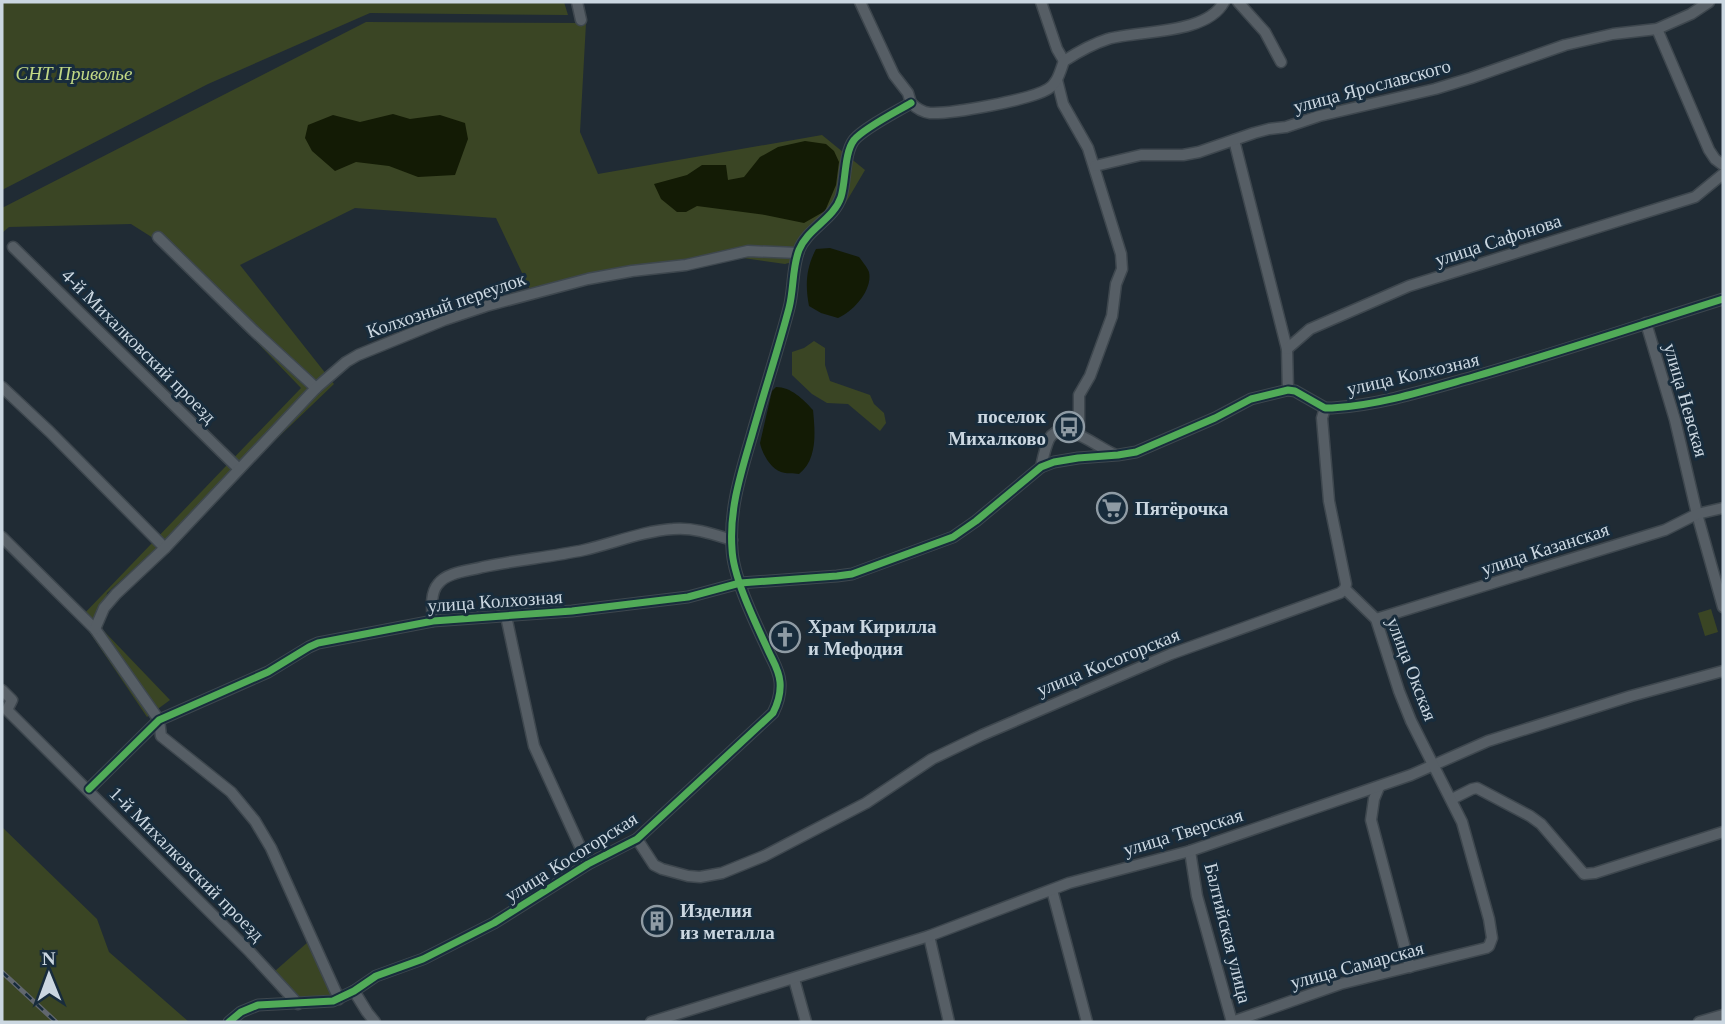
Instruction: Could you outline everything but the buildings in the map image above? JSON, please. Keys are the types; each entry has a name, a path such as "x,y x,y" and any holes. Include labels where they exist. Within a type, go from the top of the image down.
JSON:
{"street":[{"path":"577,2 581,20"},
{"path":"860,2 894,75 908,93 911,103 918,109 933,113 1013,100 1046,90 1057,80 1063,61 1041,2"},
{"path":"1063,61 1110,38 1177,28 1206,19 1217,12 1224,2"},
{"path":"1238,2 1265,32 1282,62"},
{"name":"улица Ярославского","path":"1095,166 1140,155 1183,155 1199,152 1262,131 1435,89 1565,45 1613,34 1657,29 1691,14 1709,2"},
{"path":"1657,29 1709,150 1723,165"},
{"path":"1057,80 1063,104 1095,166 1122,265 1108,332 1079,395 1079,431"},
{"path":"740,583 733,562 731,520 737,487 789,305 798,253 803,242 838,204 853,142 864,132 911,103"},
{"path":"1041,467 1054,462 1118,455 1145,449 1251,399 1288,390 1287,349 1234,140"},
{"name":"улица Сафонова","path":"1287,349 1310,330 1400,290 1695,197 1723,174"},
{"path":"158,237 316,388"},
{"name":"4-й Михалковский проезд","path":"13,247 239,469"},
{"name":"Колхозный переулок","path":"95,629 104,608 116,594 165,548 316,388 358,355 444,320 526,295 607,275 686,265 748,251 798,253"},
{"name":"улица Колхозная","path":"1288,390 1295,391 1325,408 1339,408 1420,392 1723,299"},
{"name":"улица Невская","path":"1646,323 1675,420 1723,607"},
{"path":"2,387 165,548"},
{"path":"1325,408 1322,418 1329,501 1345,589"},
{"path":"1041,467 1050,432 1079,431 1108,452 1118,455"},
{"name":"улица Колхозная","path":"89,789 159,720 268,672 314,644 433,621 572,611 680,598 740,583 852,574 953,537 1041,467"},
{"name":"улица Казанская","path":"1376,619 1665,530 1697,514 1723,508"},
{"path":"433,621 431,608 436,586 445,578 464,572 588,549 631,536 669,529 682,528 732,540"},
{"path":"2,537 95,629 159,720 161,736 231,792 255,821 271,848 339,999 258,1006 241,1012 229,1022"},
{"name":"улица Косогорская","path":"339,999 376,976 423,959 494,923 588,864 637,839 771,716 779,695 777,667 740,583"},
{"name":"улица Окская","path":"1345,589 1376,619 1399,691 1462,822 1486,903 1491,943"},
{"name":"улица Косогорская","path":"637,839 654,865 662,869 700,877 722,873 764,856 855,808 932,759 982,735 1171,654 1345,589"},
{"path":"506,617 534,746 588,864"},
{"name":"улица Тверская","path":"651,1022 666,1020 929,936 1069,883 1190,851 1379,787 1488,741 1631,696 1723,671"},
{"name":"1-й Михалковский проезд","path":"2,690 12,700 7,710 89,789 298,1004"},
{"path":"1379,787 1371,820 1410,967"},
{"path":"1452,799 1477,788 1530,816 1541,824 1583,874 1595,873 1723,832"},
{"name":"Балтийская улица","path":"1190,851 1197,896 1232,1022"},
{"path":"1052,890 1087,1022"},
{"path":"929,936 949,1022"},
{"name":"улица Самарская","path":"1232,1022 1317,991 1474,952 1487,948 1491,943"},
{"path":"794,979 806,1022"},
{"path":"354,991 375,1022"},
{"path":"1699,1022 1723,1015"}],"green space":[{"name":"СНТ Приволье","path":"2,2 564,2 568,15 370,13 208,84 2,190"},
{"path":"366,22 586,23 580,132 598,174 822,135 865,170 845,204 821,218 798,240 803,259 785,264 743,258 591,283 534,298 496,218 355,208 240,265 334,384 243,471 107,593 102,629 170,700 147,717 80,618 301,388 161,243 131,224 9,227 2,233 2,208"},
{"path":"814,341 825,348 825,365 830,381 870,395 874,404 884,413 886,423 880,431 848,404 827,403 812,394 792,375 792,352"},
{"path":"1711,609 1718,632 1705,636 1698,613"},
{"path":"2,827 97,919 109,952 189,1022 2,1022"},
{"path":"308,942 331,995 299,998 275,971"}],"shaded area":[{"path":"393,114 410,119 440,115 465,123 468,139 455,175 418,177 389,166 356,162 335,171 312,151 305,138 308,125 333,115 360,122"},
{"path":"805,141 826,144 834,151 839,162 836,185 825,211 804,223 697,206 686,212 677,212 661,199 654,184 687,175 702,165 726,165 728,180 744,177 760,157 778,147"},
{"path":"830,248 859,257 869,272 868,286 861,300 838,318 809,306 808,298 807,277 816,249"},
{"path":"776,387 792,391 813,410 812,453 799,474 777,470 767,460 761,447 772,391"}],"railway":[{"path":"2,972 56,1022"}],"cycle path":[{"path":"229,1022 241,1012 258,1005 333,1001 376,976 423,959 494,923 588,864 637,839 773,713 780,694 778,673 745,599 733,560 732,520 737,491 789,308 799,250 808,236 838,205 843,190 848,152 854,140 872,125 911,103"},
{"path":"89,789 159,720 268,672 318,643 433,621 572,611 688,597 740,583 852,574 953,537 1041,467 1078,458 1136,452 1215,418 1251,399 1288,390 1295,391 1325,408 1386,400 1504,368 1723,299"}],"place":[{"name":"поселок Михалково","path":"1069,427"},
{"name":"Пятёрочка","path":"1112,508"},
{"name":"Храм Кирилла и Мефодия","path":"785,637"},
{"name":"Изделия из металла","path":"657,921"}]}
